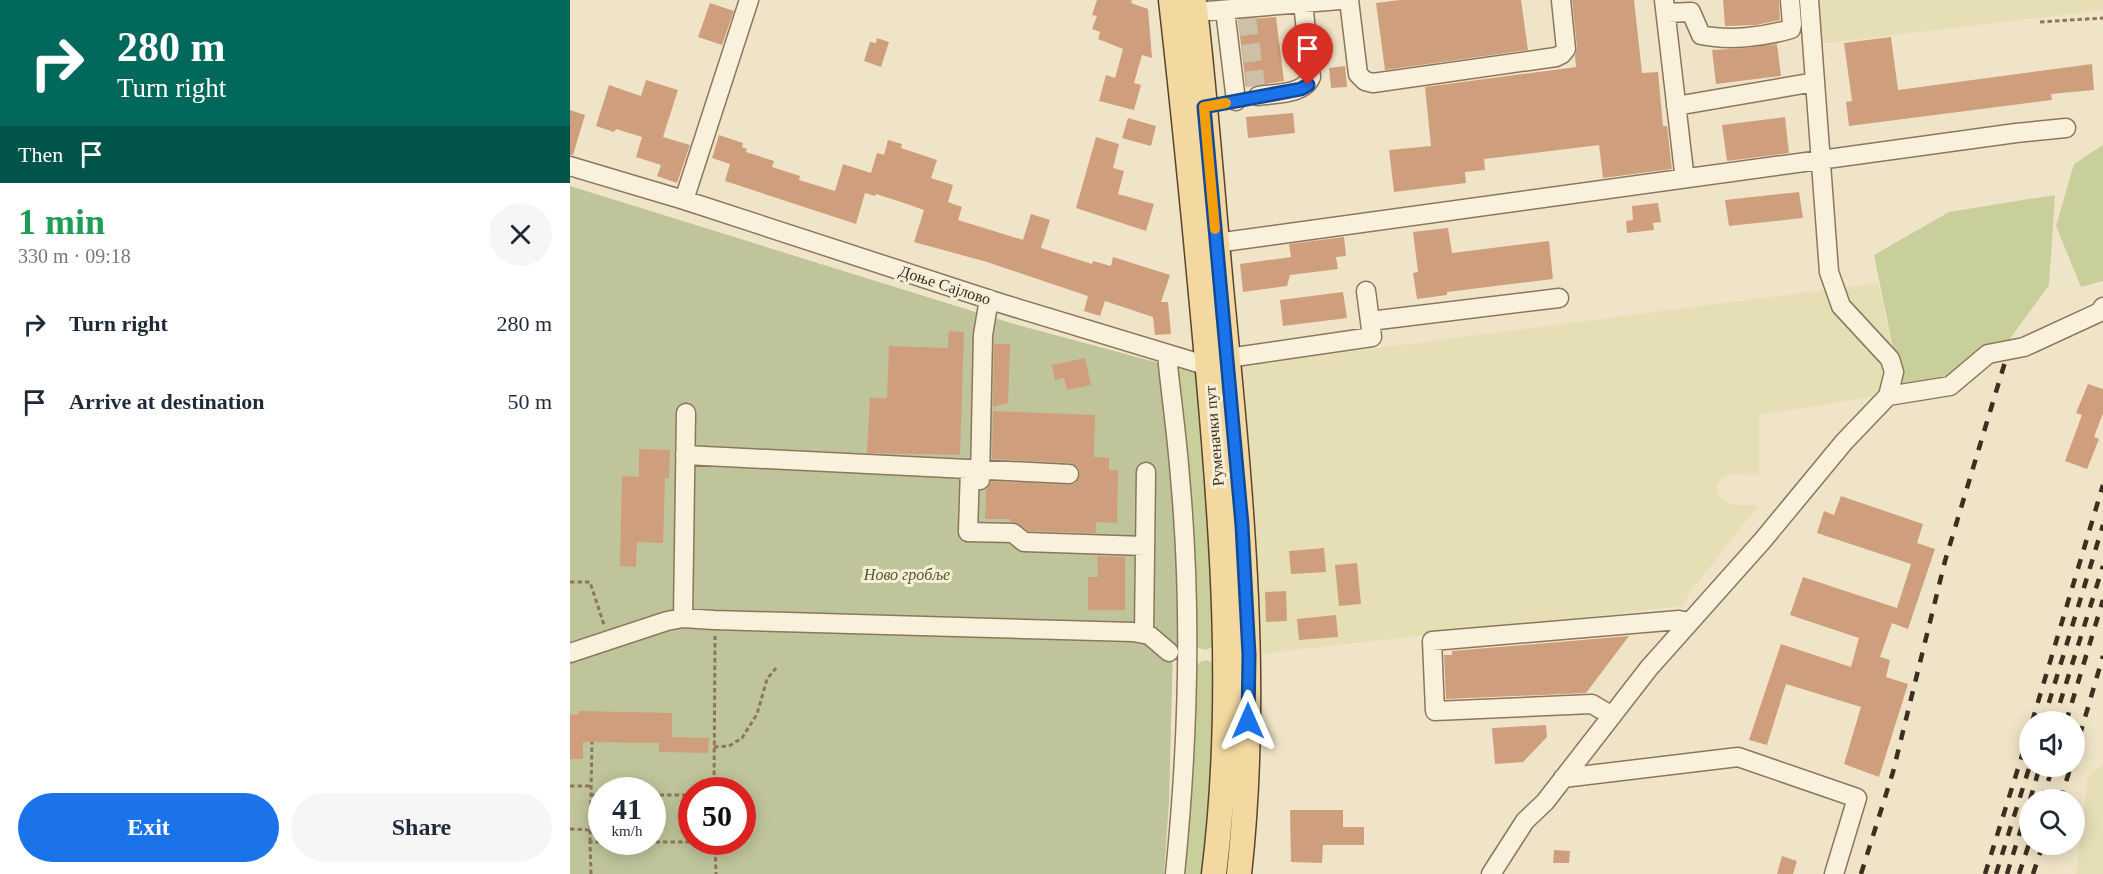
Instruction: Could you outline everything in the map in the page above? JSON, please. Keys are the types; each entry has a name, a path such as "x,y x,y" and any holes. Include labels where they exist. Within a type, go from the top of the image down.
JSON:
{"main road":[{"name":"Руменачки пут","path":"1172,0 1198,246 1242,525 1249,655 1247,801 1239,874"},
{"name":"Руменачки пут","path":"1195,6 1216,243 1224,594 1224,745 1214,874"}],"street":[{"path":"684,200 749,0"},
{"path":"1195,6 1247,12 1340,0"},
{"path":"1349,0 1358,74 1365,81 1373,83 1556,57 1566,49 1561,0"},
{"path":"1684,172 1665,7 1690,6 1701,35 1719,39 1791,30 1790,0"},
{"path":"1491,874 1525,821 1545,802 1649,668 1763,540 1844,442 1888,396 1894,372 1890,359 1841,306 1829,272 1809,0"},
{"path":"1204,107 1236,100 1257,91 1301,89 1308,85 1311,77 1303,3"},
{"path":"1226,10 1236,100"},
{"path":"1676,106 1815,82"},
{"path":"1216,243 2066,128"},
{"name":"Доње Сајлово","path":"570,166 684,200 1167,355 1218,362"},
{"path":"1218,362 1372,338 1366,291"},
{"path":"1370,321 1559,298"},
{"path":"989,299 983,334 975,469 968,532 1013,533 1024,542 1145,546"},
{"path":"1888,396 1950,386 1988,354 2024,347 2100,312 2103,307"},
{"path":"1167,355 1180,478 1186,615 1182,809 1175,874"},
{"path":"683,618 686,413"},
{"path":"685,455 1069,474"},
{"path":"975,469 979,499"},
{"path":"1144,634 1146,472"},
{"path":"570,653 667,621 683,618 1133,632 1149,635 1168,652"},
{"path":"1612,716 1592,704 1435,711 1432,641 1679,620 1690,622"},
{"path":"1563,778 1738,757 1857,798 1834,874"}],"path":[{"path":"2040,22 2103,18"},
{"path":"570,582 590,582 609,641"},
{"path":"714,777 716,620"},
{"path":"714,747 729,746 742,738 757,714 767,679 777,668"},
{"path":"709,740 714,740"},
{"path":"591,777 592,742"},
{"path":"570,786 588,786"},
{"path":"570,829 588,830"},
{"path":"590,855 591,874"},
{"path":"715,855 716,874"}],"shaded area":[{"path":"1798,0 2103,0 2103,10 1803,46"},
{"path":"1878,283 1902,392 1759,415 1759,476 1733,474 1722,478 1716,485 1718,495 1725,502 1737,505 1759,505 1689,593 1683,606 1260,654 1257,569 1240,366"},
{"path":"2103,765 2103,874 2076,874 2078,855 2085,855 2085,800 2088,776"}],"green space":[{"path":"2103,145 2103,281 2081,287 2056,226 2074,164"},
{"name":"Ново гробље","path":"570,186 1014,324 1159,363 1172,476 1182,646 1173,647 1169,802 1164,874 570,874"},
{"path":"2055,195 2049,285 2009,340 1963,379 1902,392 1874,255 1949,212"},
{"path":"1183,367 1195,370 1197,373 1209,479 1215,645 1206,650 1194,644 1177,371"},
{"path":"1207,660 1216,665 1206,874 1184,874 1195,668 1200,662"}],"building":[{"path":"1097,0 1132,0 1131,3 1148,9 1152,58 1142,55 1134,83 1141,85 1134,110 1099,101 1106,75 1115,78 1123,49 1098,39 1100,32 1092,29 1097,16 1092,15"},
{"path":"1400,0 1521,0 1528,50 1385,70 1376,3"},
{"path":"1572,0 1634,0 1642,73 1658,72 1663,126 1667,126 1672,169 1603,178 1599,145 1484,159 1485,170 1465,172 1466,183 1394,192 1389,150 1431,146 1425,87 1576,67 1577,48"},
{"path":"1723,0 1779,0 1780,20 1756,25 1725,26"},
{"path":"710,3 734,11 722,45 698,37"},
{"path":"1276,17 1284,81 1246,87 1238,20"},
{"path":"1891,37 1898,90 2092,64 2094,90 2051,94 2052,100 1849,126 1846,102 1852,101 1844,43"},
{"path":"877,38 889,42 881,67 864,61 870,42 876,43"},
{"path":"1777,44 1781,76 1716,84 1712,50"},
{"path":"1345,66 1347,87 1331,88 1329,68"},
{"path":"646,80 678,90 663,137 690,145 677,183 657,176 661,165 636,157 642,137 596,126 609,85 641,96"},
{"path":"570,110 585,115 573,155 570,155"},
{"path":"1293,113 1295,133 1248,138 1246,117"},
{"path":"1785,117 1789,153 1727,161 1722,125"},
{"path":"1128,118 1156,126 1151,146 1122,138"},
{"path":"719,135 743,143 742,147 747,149 746,152 774,161 772,167 800,176 799,180 835,191 843,164 871,173 877,153 884,155 888,140 902,144 901,148 937,160 931,178 953,185 948,202 962,207 958,220 1023,240 1031,214 1050,220 1041,248 1092,264 1093,261 1111,266 1113,257 1170,275 1161,302 1168,302 1171,334 1155,335 1153,317 1105,301 1100,316 1084,311 1088,296 987,262 914,242 924,210 898,201 865,193 856,224 725,181 730,164 712,158"},
{"path":"1096,137 1119,144 1113,168 1124,171 1118,194 1154,204 1146,231 1076,208"},
{"path":"1799,192 1803,218 1729,226 1725,200"},
{"path":"1658,203 1661,222 1653,223 1654,230 1627,233 1626,221 1633,220 1632,206"},
{"path":"1448,228 1452,253 1549,241 1553,279 1447,292 1447,295 1417,299 1413,273 1418,272 1413,232"},
{"path":"1344,237 1346,256 1336,257 1338,269 1290,275 1287,286 1243,292 1240,264 1291,257 1289,244"},
{"path":"1343,292 1347,318 1283,326 1280,300"},
{"path":"949,331 964,332 960,455 867,453 870,398 887,398 889,346 948,348"},
{"path":"994,344 1010,344 1008,403 993,407"},
{"path":"1085,358 1091,385 1067,390 1064,378 1055,380 1052,365"},
{"path":"2088,384 2103,389 2103,413 2094,437 2099,439 2087,469 2065,461 2082,415 2076,413"},
{"path":"993,411 1095,415 1094,457 1109,458 1109,470 1118,470 1117,523 1096,522 1096,533 1028,531 1019,524 1010,522 1010,519 985,519 986,490 991,481 1068,485 1075,484 1080,475 1079,468 1070,463 992,459"},
{"path":"639,449 670,450 669,478 665,478 663,543 637,542 636,567 620,566 622,476 639,477"},
{"path":"1841,496 1923,524 1917,543 1935,549 1908,629 1892,623 1880,657 1890,660 1886,677 1908,684 1879,777 1844,764 1861,707 1786,684 1767,745 1749,740 1781,644 1851,667 1859,638 1790,615 1803,577 1897,608 1911,564 1817,533 1824,511 1834,515"},
{"path":"1324,548 1326,572 1291,574 1289,551"},
{"path":"1097,556 1125,557 1125,610 1088,610 1088,577 1098,577"},
{"path":"1357,563 1361,604 1339,606 1335,565"},
{"path":"1286,591 1287,621 1266,622 1265,592"},
{"path":"1336,615 1338,637 1299,640 1297,619"},
{"path":"1629,636 1586,693 1446,699 1444,655 1452,655 1452,651"},
{"path":"579,711 672,713 672,737 709,738 708,753 659,752 659,743 583,742 583,759 570,759 570,714 578,715"},
{"path":"1546,725 1547,737 1523,762 1495,764 1492,728"},
{"path":"1290,810 1343,810 1343,827 1364,827 1364,845 1323,845 1322,863 1291,862"},
{"path":"1554,850 1570,851 1569,863 1553,863"},
{"path":"1782,856 1797,861 1793,874 1777,874"}],"tunnel":[{"path":"1247,17 1256,86"}],"railway":[{"path":"1861,874 1893,772 1945,561 2005,362"},
{"path":"2035,711 2103,485"},
{"path":"2046,711 2103,525"},
{"path":"2057,711 2103,566"},
{"path":"2069,711 2103,600"},
{"path":"2085,717 2103,656"},
{"path":"1985,874 2019,765"},
{"path":"1996,874 2026,777"},
{"path":"2033,789 2037,777"},
{"path":"2046,789 2049,777"},
{"path":"2064,789 2067,777"},
{"path":"2007,874 2019,835"},
{"path":"2019,874 2025,855"},
{"path":"2033,874 2039,855"}],"slow traffic":[{"path":"1215,229 1204,107 1226,103"}],"route":[{"path":"1248,721 1249,655 1242,525 1204,107 1301,89 1308,85"}]}
